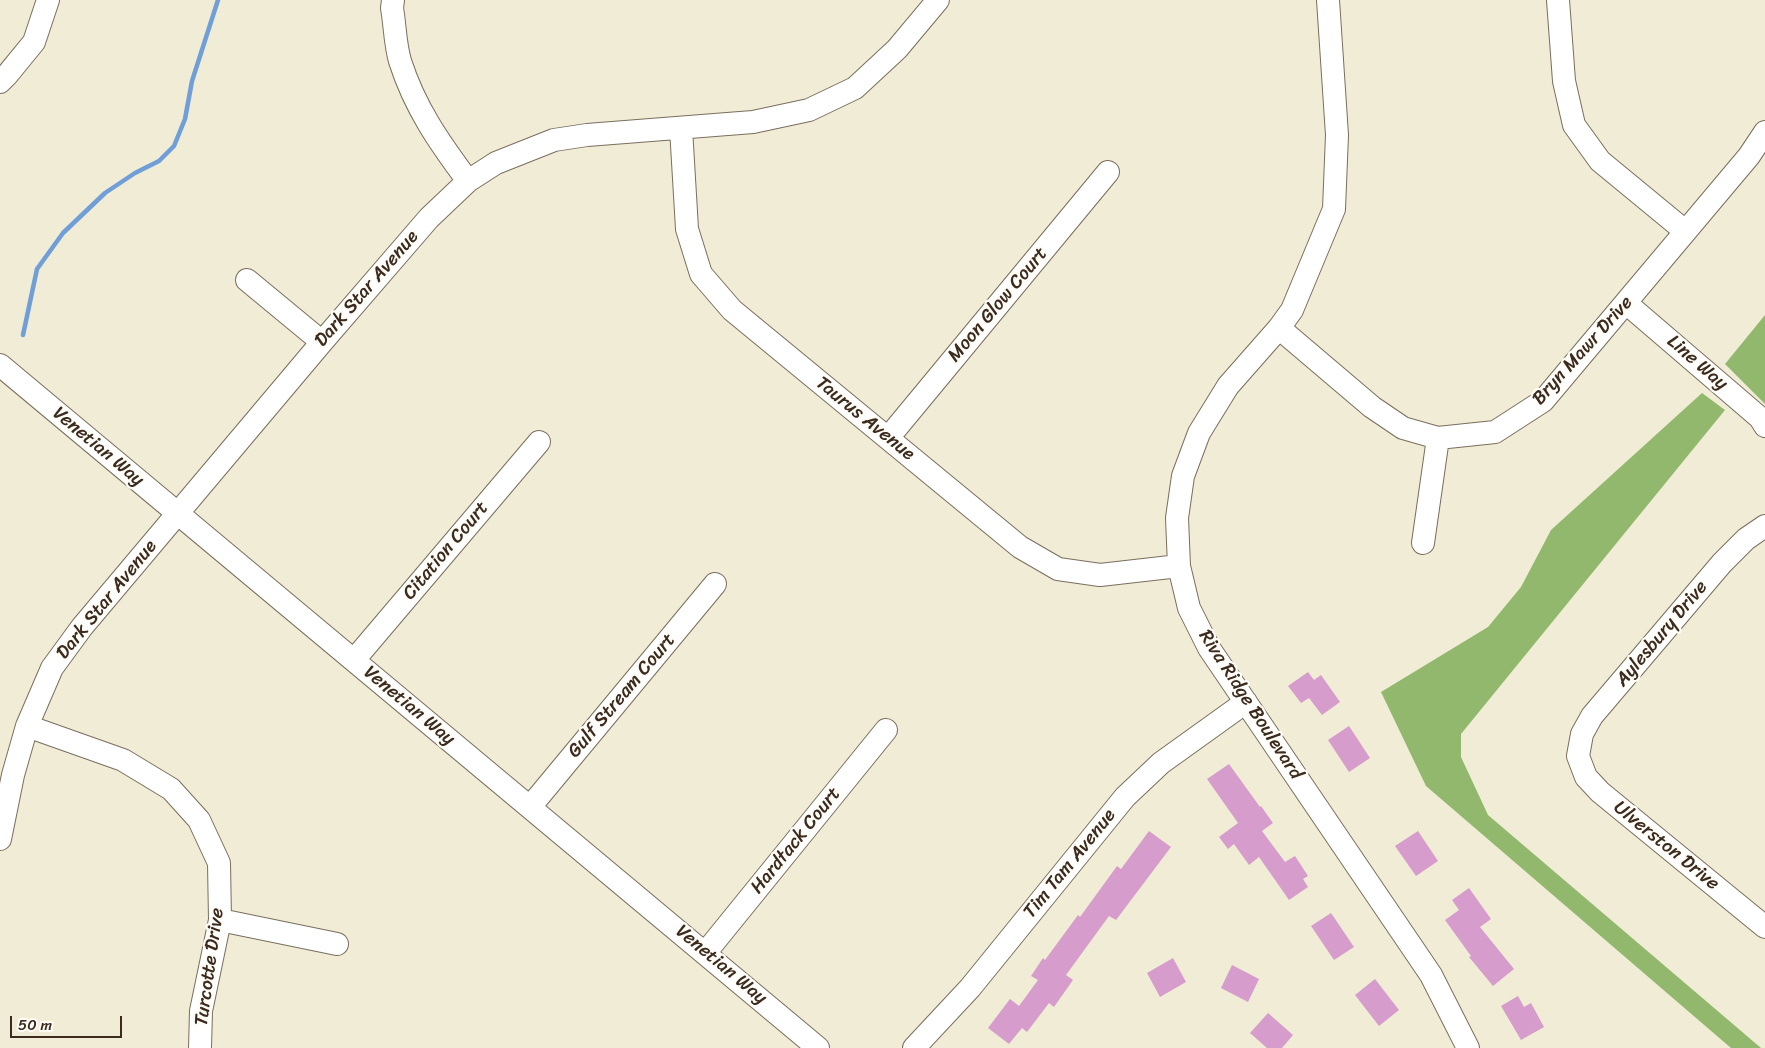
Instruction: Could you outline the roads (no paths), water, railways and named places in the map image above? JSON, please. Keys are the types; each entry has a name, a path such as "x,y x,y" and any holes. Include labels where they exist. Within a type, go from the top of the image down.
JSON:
{"street":[{"path":"2,76 34,42 48,0"},
{"path":"393,0 392,8 400,59 416,105 439,142 468,181"},
{"name":"Dark Star Avenue","path":"0,839 13,775 27,726 52,668 82,627 322,342 429,218 468,181 496,163 554,140 587,134 753,122 809,110 855,88 897,49 938,0"},
{"name":"Riva Ridge Boulevard","path":"1328,0 1337,135 1334,209 1292,310 1279,328 1228,386 1199,432 1183,476 1177,518 1179,566 1189,608 1209,648 1431,976 1468,1048"},
{"path":"1558,0 1564,81 1574,125 1600,161 1685,231"},
{"name":"Taurus Avenue","path":"681,128 687,229 701,274 732,310 1020,547 1058,569 1100,575 1179,566"},
{"name":"Bryn Mawr Drive","path":"1279,328 1372,407 1403,428 1438,438 1495,432 1543,401 1749,156 1765,132"},
{"name":"Moon Glow Court","path":"888,438 1108,172"},
{"path":"247,280 322,342"},
{"name":"Line Way","path":"1626,304 1760,418 1765,426"},
{"name":"Venetian Way","path":"0,365 706,952 818,1048"},
{"path":"1422,543 1438,438"},
{"name":"Citation Court","path":"354,660 538,442"},
{"name":"Aylesbury Drive","path":"1578,756 1582,734 1592,716 1722,563 1746,538 1765,526"},
{"name":"Gulf Stream Court","path":"530,807 715,584"},
{"name":"Tim Tam Avenue","path":"914,1048 970,988 1125,797 1161,763 1246,702"},
{"name":"Turcotte Drive","path":"27,726 123,760 171,789 199,820 219,863 220,920 201,1011 200,1048"},
{"name":"Hardtack Court","path":"706,952 886,730"},
{"name":"Ulverston Drive","path":"1578,756 1586,777 1600,792 1765,927"},
{"path":"220,920 337,944"}],"waterway":[{"path":"23,335 37,269 63,233 105,193 135,173 159,161 174,146 185,119 192,81 218,0"}]}
